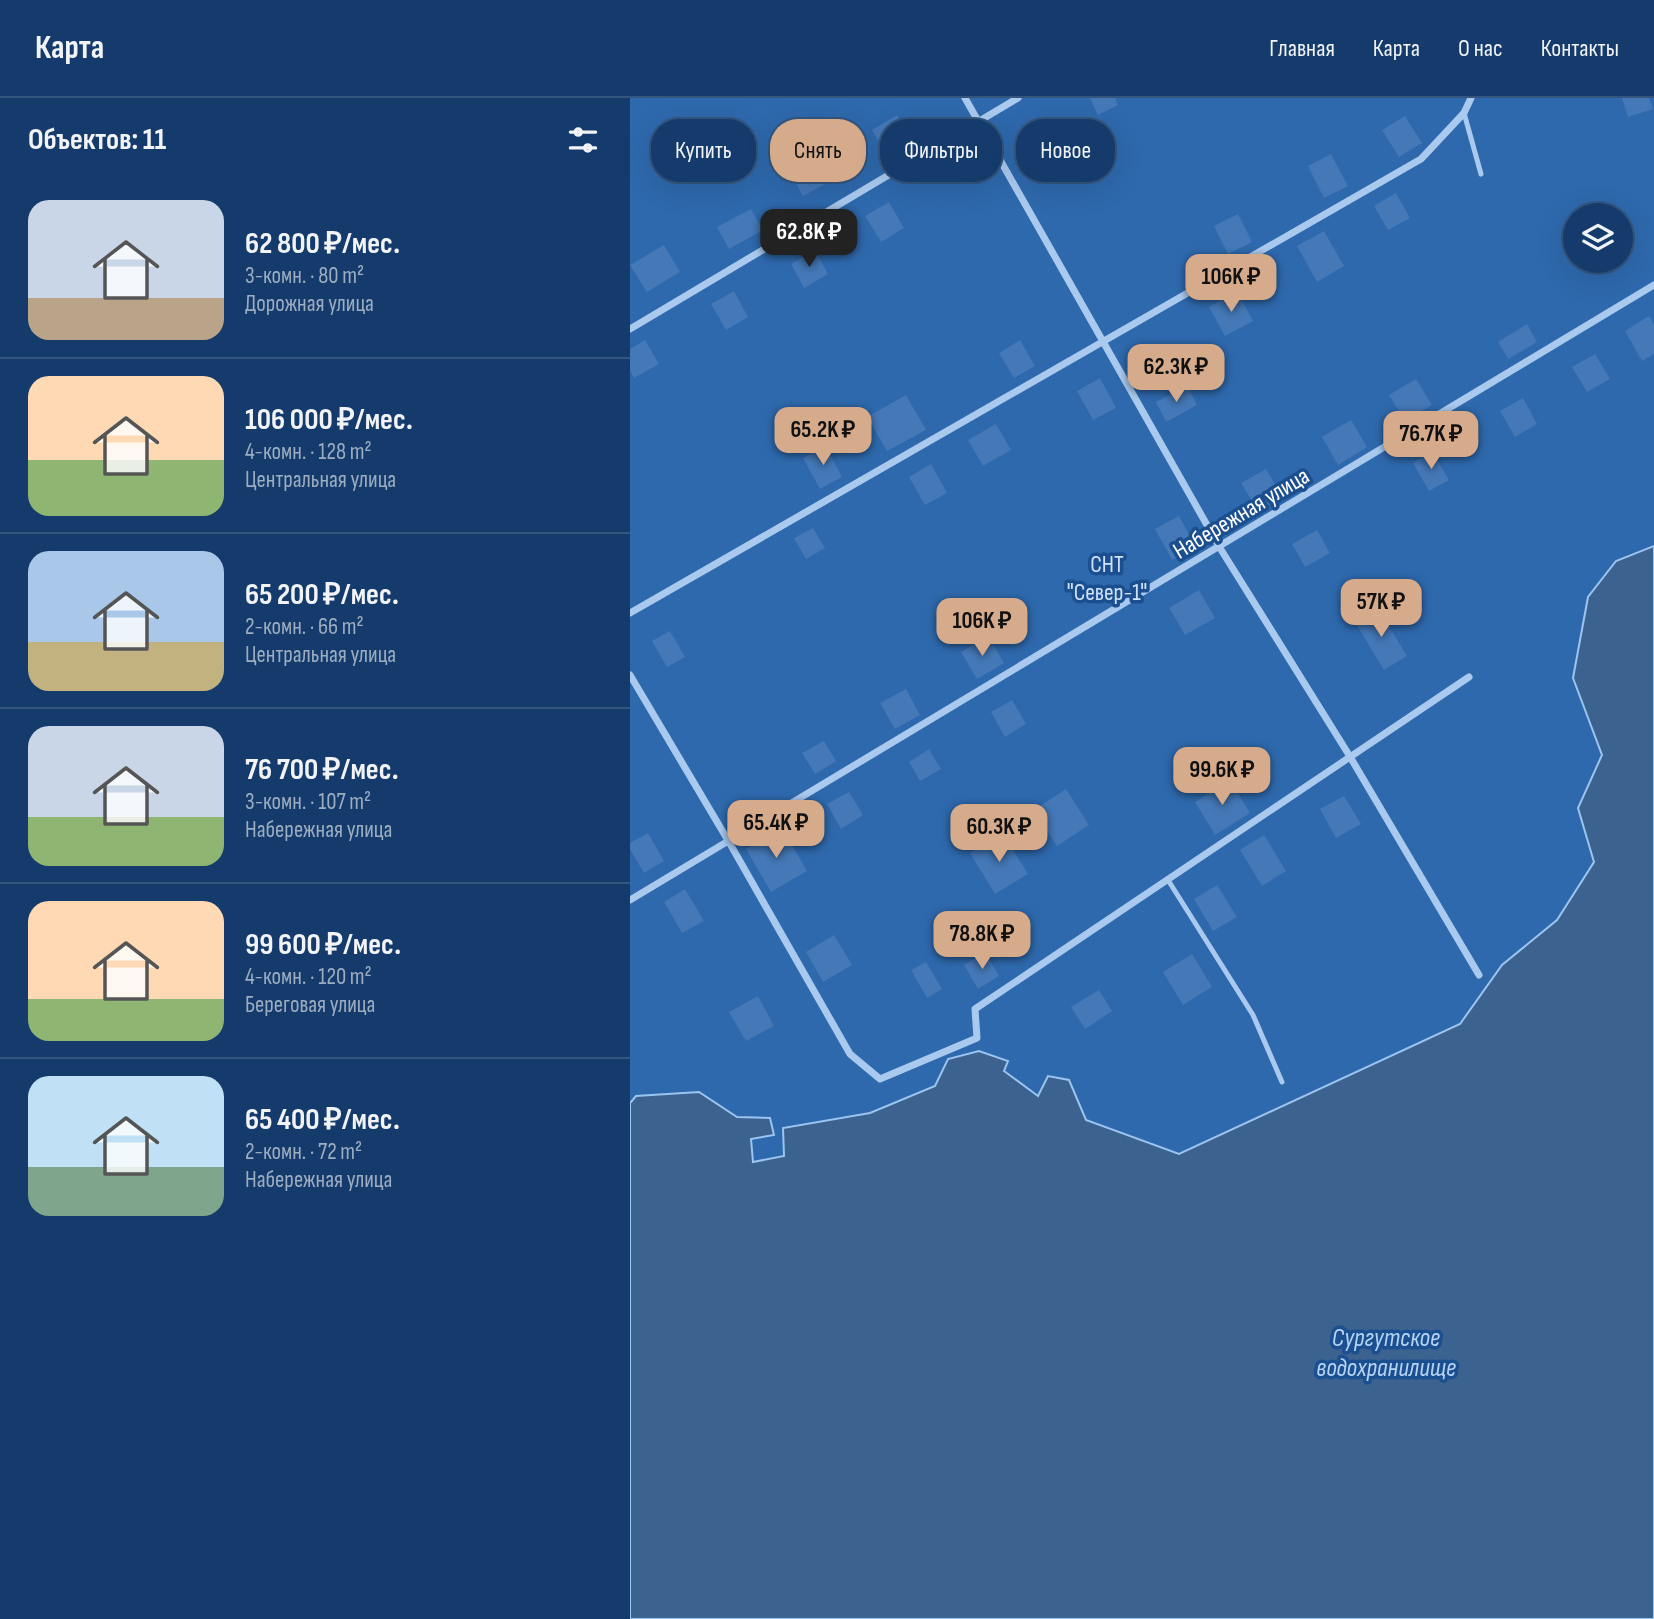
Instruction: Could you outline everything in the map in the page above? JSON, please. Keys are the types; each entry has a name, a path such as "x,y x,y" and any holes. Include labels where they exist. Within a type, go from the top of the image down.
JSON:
{"street":[{"path":"965,98 977,119"},
{"path":"980,119 1018,98"},
{"path":"630,613 1421,159 1464,113 1471,98"},
{"path":"1002,162 1220,548 1349,755 1479,975"},
{"path":"630,330 880,179"},
{"name":"Набережная улица","path":"630,901 1654,285"},
{"path":"630,675 850,1054 880,1079 977,1038 975,1009 1349,755 1469,677"}],"lane":[{"path":"1464,113 1482,174"},
{"path":"1168,880 1253,1015 1282,1082"}],"green space":[{"name":"СНТ \"Север-1\"","path":"630,98 1654,98 1654,546 1616,561 1573,678 1602,755 1578,808 1594,862 1557,920 1502,965 1460,1024 1179,1154 1086,1120 1069,1080 1038,1096 1003,1071 1008,1062 948,1059 935,1086 870,1113 783,1128 784,1157 752,1162 751,1139 770,1118 737,1117 699,1092 636,1096 630,1103"}],"water":[{"name":"Сургутское водохранилище","path":"1654,546 1654,1619 630,1619 630,1103 636,1096 699,1092 737,1117 770,1118 774,1135 751,1139 753,1162 784,1156 783,1128 870,1113 935,1086 948,1059 979,1051 1008,1061 1004,1071 1038,1096 1048,1076 1069,1080 1086,1120 1179,1154 1460,1024 1502,965 1557,920 1594,862 1578,808 1602,755 1573,678 1588,597 1616,561"}],"building":[{"path":"1090,98 1115,98 1118,105 1098,115"},
{"path":"1622,98 1649,98 1653,109 1628,117"},
{"path":"1405,116 1422,143 1399,157 1382,130"},
{"path":"880,125 880,143 872,130"},
{"path":"1331,154 1348,186 1324,198 1308,166"},
{"path":"795,182 826,182 827,183 803,196"},
{"path":"1396,193 1410,218 1388,230 1374,206"},
{"path":"889,202 904,228 881,242 865,216"},
{"path":"751,209 763,230 729,249 717,227"},
{"path":"1238,214 1252,242 1228,254 1214,226"},
{"path":"1324,231 1344,266 1317,282 1297,246"},
{"path":"664,245 680,272 647,292 630,265"},
{"path":"815,250 828,274 804,288 791,264"},
{"path":"734,291 748,317 726,330 711,304"},
{"path":"1237,291 1253,321 1225,336 1209,307"},
{"path":"1649,316 1654,324 1654,354 1642,361 1625,331"},
{"path":"1527,324 1537,342 1508,359 1498,342"},
{"path":"645,340 659,364 634,378 630,371 630,349"},
{"path":"1020,340 1035,366 1014,378 999,353"},
{"path":"1595,354 1610,379 1587,392 1572,367"},
{"path":"1100,378 1116,408 1093,420 1077,391"},
{"path":"1416,379 1432,405 1405,421 1389,395"},
{"path":"1187,385 1197,405 1166,422 1156,402"},
{"path":"906,395 926,430 887,451 867,417"},
{"path":"1523,398 1537,424 1515,437 1500,411"},
{"path":"1351,420 1367,447 1338,465 1322,437"},
{"path":"996,424 1011,450 983,466 968,440"},
{"path":"825,445 842,477 820,489 803,458"},
{"path":"1432,451 1449,480 1429,491 1413,463"},
{"path":"931,464 947,493 925,505 909,477"},
{"path":"1266,469 1282,497 1258,511 1241,483"},
{"path":"1179,516 1196,547 1172,560 1155,529"},
{"path":"813,528 825,548 806,559 794,538"},
{"path":"1317,530 1330,553 1305,567 1292,544"},
{"path":"1199,590 1215,618 1185,635 1169,608"},
{"path":"1378,608 1407,656 1384,670 1355,622"},
{"path":"670,631 685,657 667,667 652,641"},
{"path":"988,636 1004,663 977,679 961,652"},
{"path":"906,689 920,715 895,729 880,703"},
{"path":"1012,700 1026,724 1005,737 991,712"},
{"path":"824,741 836,761 815,774 802,753"},
{"path":"929,749 941,769 920,781 909,762"},
{"path":"1230,780 1250,813 1215,835 1195,802"},
{"path":"1066,789 1089,825 1057,846 1034,810"},
{"path":"849,792 863,815 841,829 827,804"},
{"path":"1344,796 1361,824 1336,838 1320,809"},
{"path":"782,828 807,871 771,892 746,849"},
{"path":"648,833 664,861 644,873 630,849 630,843"},
{"path":"1002,833 1028,874 995,894 970,853"},
{"path":"1264,835 1286,871 1262,886 1240,850"},
{"path":"1217,885 1237,917 1213,931 1194,899"},
{"path":"685,889 704,921 682,933 664,902"},
{"path":"834,935 852,965 823,982 806,952"},
{"path":"985,952 999,976 978,989 964,965"},
{"path":"1192,954 1212,987 1183,1005 1163,972"},
{"path":"926,962 942,989 927,998 911,970"},
{"path":"1099,990 1112,1011 1085,1029 1071,1007"},
{"path":"758,996 774,1026 746,1041 729,1012"}]}
